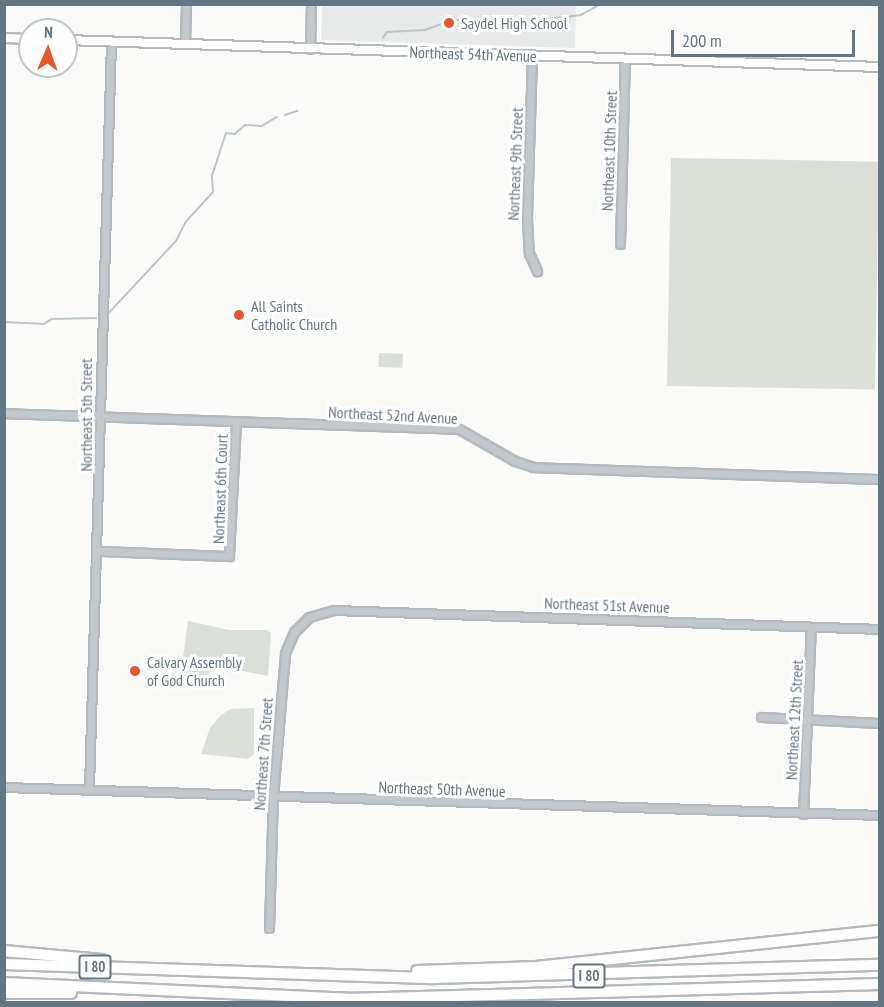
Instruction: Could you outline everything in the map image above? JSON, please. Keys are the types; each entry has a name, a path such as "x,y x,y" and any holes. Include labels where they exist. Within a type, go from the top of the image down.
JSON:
{"highway":[{"path":"348,975 536,967 879,931"},
{"path":"4,951 186,969"},
{"name":"I 80","path":"4,964 348,975 545,978 879,965"},
{"path":"4,984 420,1002"},
{"path":"348,999 879,984"},
{"path":"4,993 188,991"}],"main road":[{"name":"Northeast 54th Avenue","path":"78,41 879,67"}],"street":[{"path":"185,44 186,4"},
{"path":"310,49 311,4"},
{"name":"Northeast 5th Street","path":"89,788 98,551 101,416 99,368 111,42"},
{"name":"Northeast 9th Street","path":"532,56 527,219 529,253 537,271"},
{"name":"Northeast 10th Street","path":"620,244 625,59"},
{"name":"Northeast 52nd Avenue","path":"4,413 459,429 515,461 533,467 879,479"},
{"name":"Northeast 6th Court","path":"98,551 230,556 237,422"},
{"name":"Northeast 51st Avenue","path":"334,610 879,629"},
{"name":"Northeast 7th Street","path":"269,928 273,797 289,641 309,616 334,610"},
{"name":"Northeast 12th Street","path":"803,814 811,627"},
{"path":"761,717 879,723"},
{"name":"Northeast 50th Avenue","path":"4,787 879,815"}],"shaded area":[{"name":"Saydel High School","path":"619,4 576,6 575,48 321,40 322,5"},
{"path":"671,158 879,162 875,390 667,386"},
{"path":"379,353 403,354 402,368 379,367"},
{"path":"188,621 229,630 267,630 271,633 268,676 238,670 226,655 206,676 181,672"},
{"path":"254,708 254,754 248,759 201,754 210,728 221,715 231,709"}],"waterway":[{"path":"383,38 387,32 425,30 452,20 526,22 581,15 601,4"},
{"path":"285,115 297,111"},
{"path":"107,315 176,241 185,223 213,192 212,176 226,133 235,134 245,125 262,126 277,117"},
{"path":"4,322 44,324 52,319 96,318"}],"place":[{"name":"Saydel High School","path":"449,23"},
{"name":"All Saints Catholic Church","path":"239,315"},
{"name":"Calvary Assembly of God Church","path":"135,671"}]}
